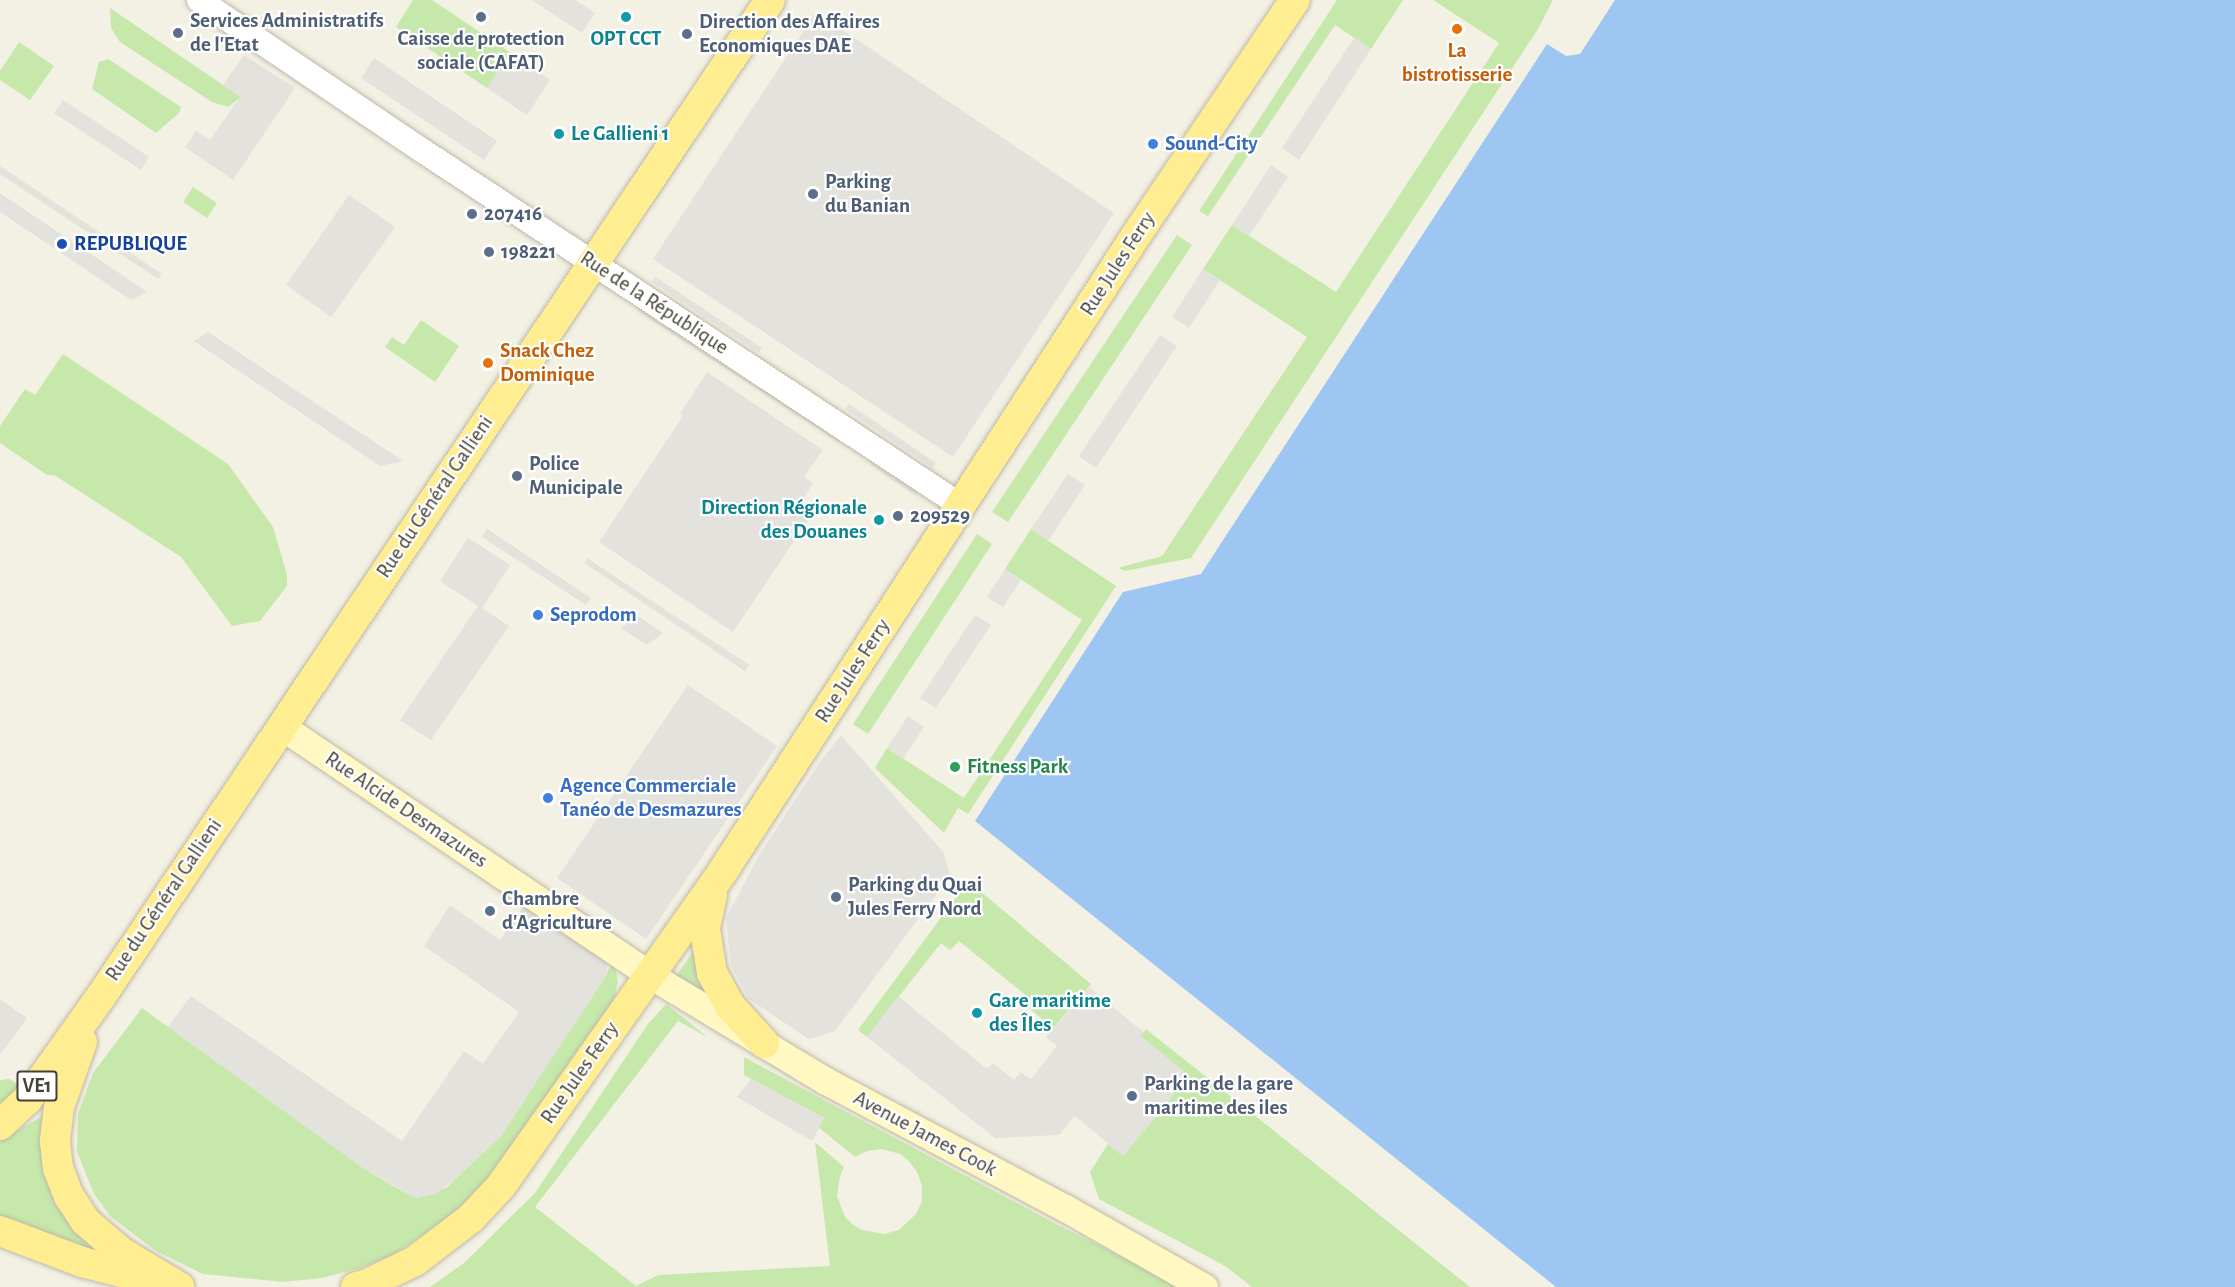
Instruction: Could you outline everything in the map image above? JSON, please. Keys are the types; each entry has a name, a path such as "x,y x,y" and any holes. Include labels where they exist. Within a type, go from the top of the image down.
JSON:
{"main road":[{"name":"Rue du Général Gallieni","path":"0,1125 27,1100 102,995 770,0"},
{"name":"Rue Jules Ferry","path":"356,1287 415,1261 471,1218 494,1194 723,871 1137,234 1295,0"},
{"name":"Rue Alcide Desmazures","path":"281,726 650,975"},
{"path":"723,871 706,914 708,957 722,995 764,1043"},
{"name":"Avenue James Cook","path":"650,975 826,1081 1065,1208 1204,1287"},
{"name":"Rue du Général Gallieni","path":"102,995 71,1069 59,1107 55,1141 58,1168 69,1196 85,1221 121,1252 178,1287"},
{"path":"0,1231 82,1262 178,1287"},
{"path":"0,1252 95,1287"}],"street":[{"name":"Rue de la République","path":"199,0 960,505"}],"green space":[{"path":"413,0 432,0 511,53 487,88 396,27"},
{"path":"1337,0 1403,0 1371,49 1335,25 1208,216 1199,211"},
{"path":"1433,0 1553,0 1538,29 1191,558 1125,571 1118,568 1162,556 1307,337 1203,269 1232,225 1336,292 1499,43"},
{"path":"110,8 241,97 228,107 212,102 120,42 111,28"},
{"path":"19,42 54,66 30,100 0,80 0,71"},
{"path":"108,59 181,107 179,113 156,133 92,89 99,62"},
{"path":"193,187 217,203 207,218 183,202"},
{"path":"1177,235 1192,245 1008,522 992,512"},
{"path":"421,320 459,346 435,382 385,347 392,337 404,345"},
{"path":"63,354 228,464 273,527 287,575 287,586 260,621 232,626 181,557 54,475 47,475 0,443 0,426 25,389 35,395"},
{"path":"1031,529 1116,586 968,814 958,808 944,833 875,768 887,748 964,798 1082,620 1005,569"},
{"path":"977,534 992,544 868,734 853,724"},
{"path":"968,881 1091,984 1053,1028 1029,1008 1034,1002 959,941 950,950 941,943 867,1037 858,1030"},
{"path":"700,942 714,997 671,983"},
{"path":"614,961 618,981 614,1002 493,1178 458,1212 393,1255 360,1268 322,1278 283,1282 203,1274 156,1251 110,1216 94,1194 77,1152 78,1114 93,1073 142,1008 366,1170 393,1186 416,1198 446,1188 501,1136"},
{"path":"666,1004 709,1038 678,1021 535,1207 636,1286 658,1275 830,1266 815,1142 844,1167 837,1196 845,1217 853,1225 862,1230 884,1234 899,1230 916,1214 922,1201 922,1186 917,1172 908,1160 900,1154 882,1149 867,1151 855,1157 817,1126 824,1118 744,1075 744,1057 1056,1224 1182,1287 430,1287 464,1263 535,1193 648,1024"},
{"path":"1146,1029 1470,1287 1252,1287 1225,1266 1099,1199 1090,1172 1108,1144 1123,1156 1189,1076 1140,1036"},
{"path":"9,1079 30,1092 0,1117 0,1080"},
{"path":"44,1115 103,1244 96,1254 0,1218 0,1141"}],"shaded area":[{"path":"532,0 575,0 595,13 582,33"},
{"path":"816,12 1114,213 953,457 653,259"},
{"path":"1354,38 1371,49 1299,160 1282,148"},
{"path":"511,53 550,80 527,115 487,88"},
{"path":"244,55 295,88 233,180 185,147 196,131 210,140 240,97 223,85"},
{"path":"374,58 497,141 484,160 361,78"},
{"path":"63,100 149,157 141,170 54,113"},
{"path":"1271,165 1288,177 1249,236 1232,225"},
{"path":"0,166 162,274 158,279 0,174"},
{"path":"0,193 147,292 131,300 0,212"},
{"path":"349,195 395,227 331,317 286,285"},
{"path":"1203,269 1220,280 1189,328 1172,317"},
{"path":"656,277 762,348 759,353 652,282"},
{"path":"632,295 839,430 840,443 639,312"},
{"path":"208,332 403,461 380,466 194,341"},
{"path":"1160,335 1177,346 1096,468 1079,456"},
{"path":"707,372 823,450 804,477 813,483 802,501 815,510 733,632 599,542 683,416 680,414"},
{"path":"849,404 936,463 933,468 845,409"},
{"path":"866,448 917,484 916,496 871,465"},
{"path":"1068,474 1085,485 1048,541 1031,529"},
{"path":"487,529 591,598 586,605 482,537"},
{"path":"468,538 510,565 482,608 509,626 431,740 400,720 478,606 440,581"},
{"path":"587,558 749,665 745,671 584,563"},
{"path":"1005,569 1021,580 1003,607 987,597"},
{"path":"636,615 663,633 647,645 621,628"},
{"path":"975,615 991,625 936,708 920,698"},
{"path":"688,685 777,746 646,939 557,878"},
{"path":"908,716 924,727 903,759 887,748"},
{"name":"Parking du Quai Jules Ferry Nord","path":"841,735 944,853 950,876 835,1031 809,1039 749,999 731,966 726,918 758,857 820,762"},
{"path":"450,905 500,940 524,906 605,961 608,973 501,1136 453,1181 435,1194 416,1198 366,1170 168,1027 191,996 402,1141 464,1051 483,1064 519,1012 424,946"},
{"path":"1089,987 1143,1032 1141,1036 1189,1076 1123,1156 1075,1116 1059,1135 995,1138 867,1037 898,996 987,1069 993,1063 1014,1080 1021,1072 1031,1079 1057,1046 1046,1037"},
{"path":"0,999 27,1018 0,1055"},
{"path":"751,1079 824,1118 812,1141 737,1097"}],"water":[{"path":"1615,0 2235,0 2235,1287 1556,1287 975,821 1123,592 1201,574 1547,44 1566,56 1580,54"}],"place":[{"name":"Caisse de protection sociale (CAFAT)","path":"481,17"},
{"name":"OPT CCT","path":"626,17"},
{"name":"La bistrotisserie","path":"1457,29"},
{"name":"Services Administratifs de l'Etat","path":"178,33"},
{"name":"Direction des Affaires Economiques DAE","path":"687,34"},
{"name":"Le Gallieni 1","path":"559,134"},
{"name":"Sound-City","path":"1153,144"},
{"name":"Parking du Banian","path":"813,194"},
{"name":"207416","path":"472,214"},
{"name":"REPUBLIQUE","path":"62,244"},
{"name":"198221","path":"489,252"},
{"name":"Snack Chez Dominique","path":"488,363"},
{"name":"Police Municipale","path":"517,476"},
{"name":"209529","path":"898,516"},
{"name":"Direction Régionale des Douanes","path":"879,520"},
{"name":"Seprodom","path":"538,615"},
{"name":"Fitness Park","path":"955,767"},
{"name":"Agence Commerciale Tanéo de Desmazures","path":"548,798"},
{"name":"Parking du Quai Jules Ferry Nord","path":"836,897"},
{"name":"Chambre d'Agriculture","path":"490,911"},
{"name":"Gare maritime des Îles","path":"977,1013"},
{"name":"Parking de la gare maritime des iles","path":"1132,1096"}]}
